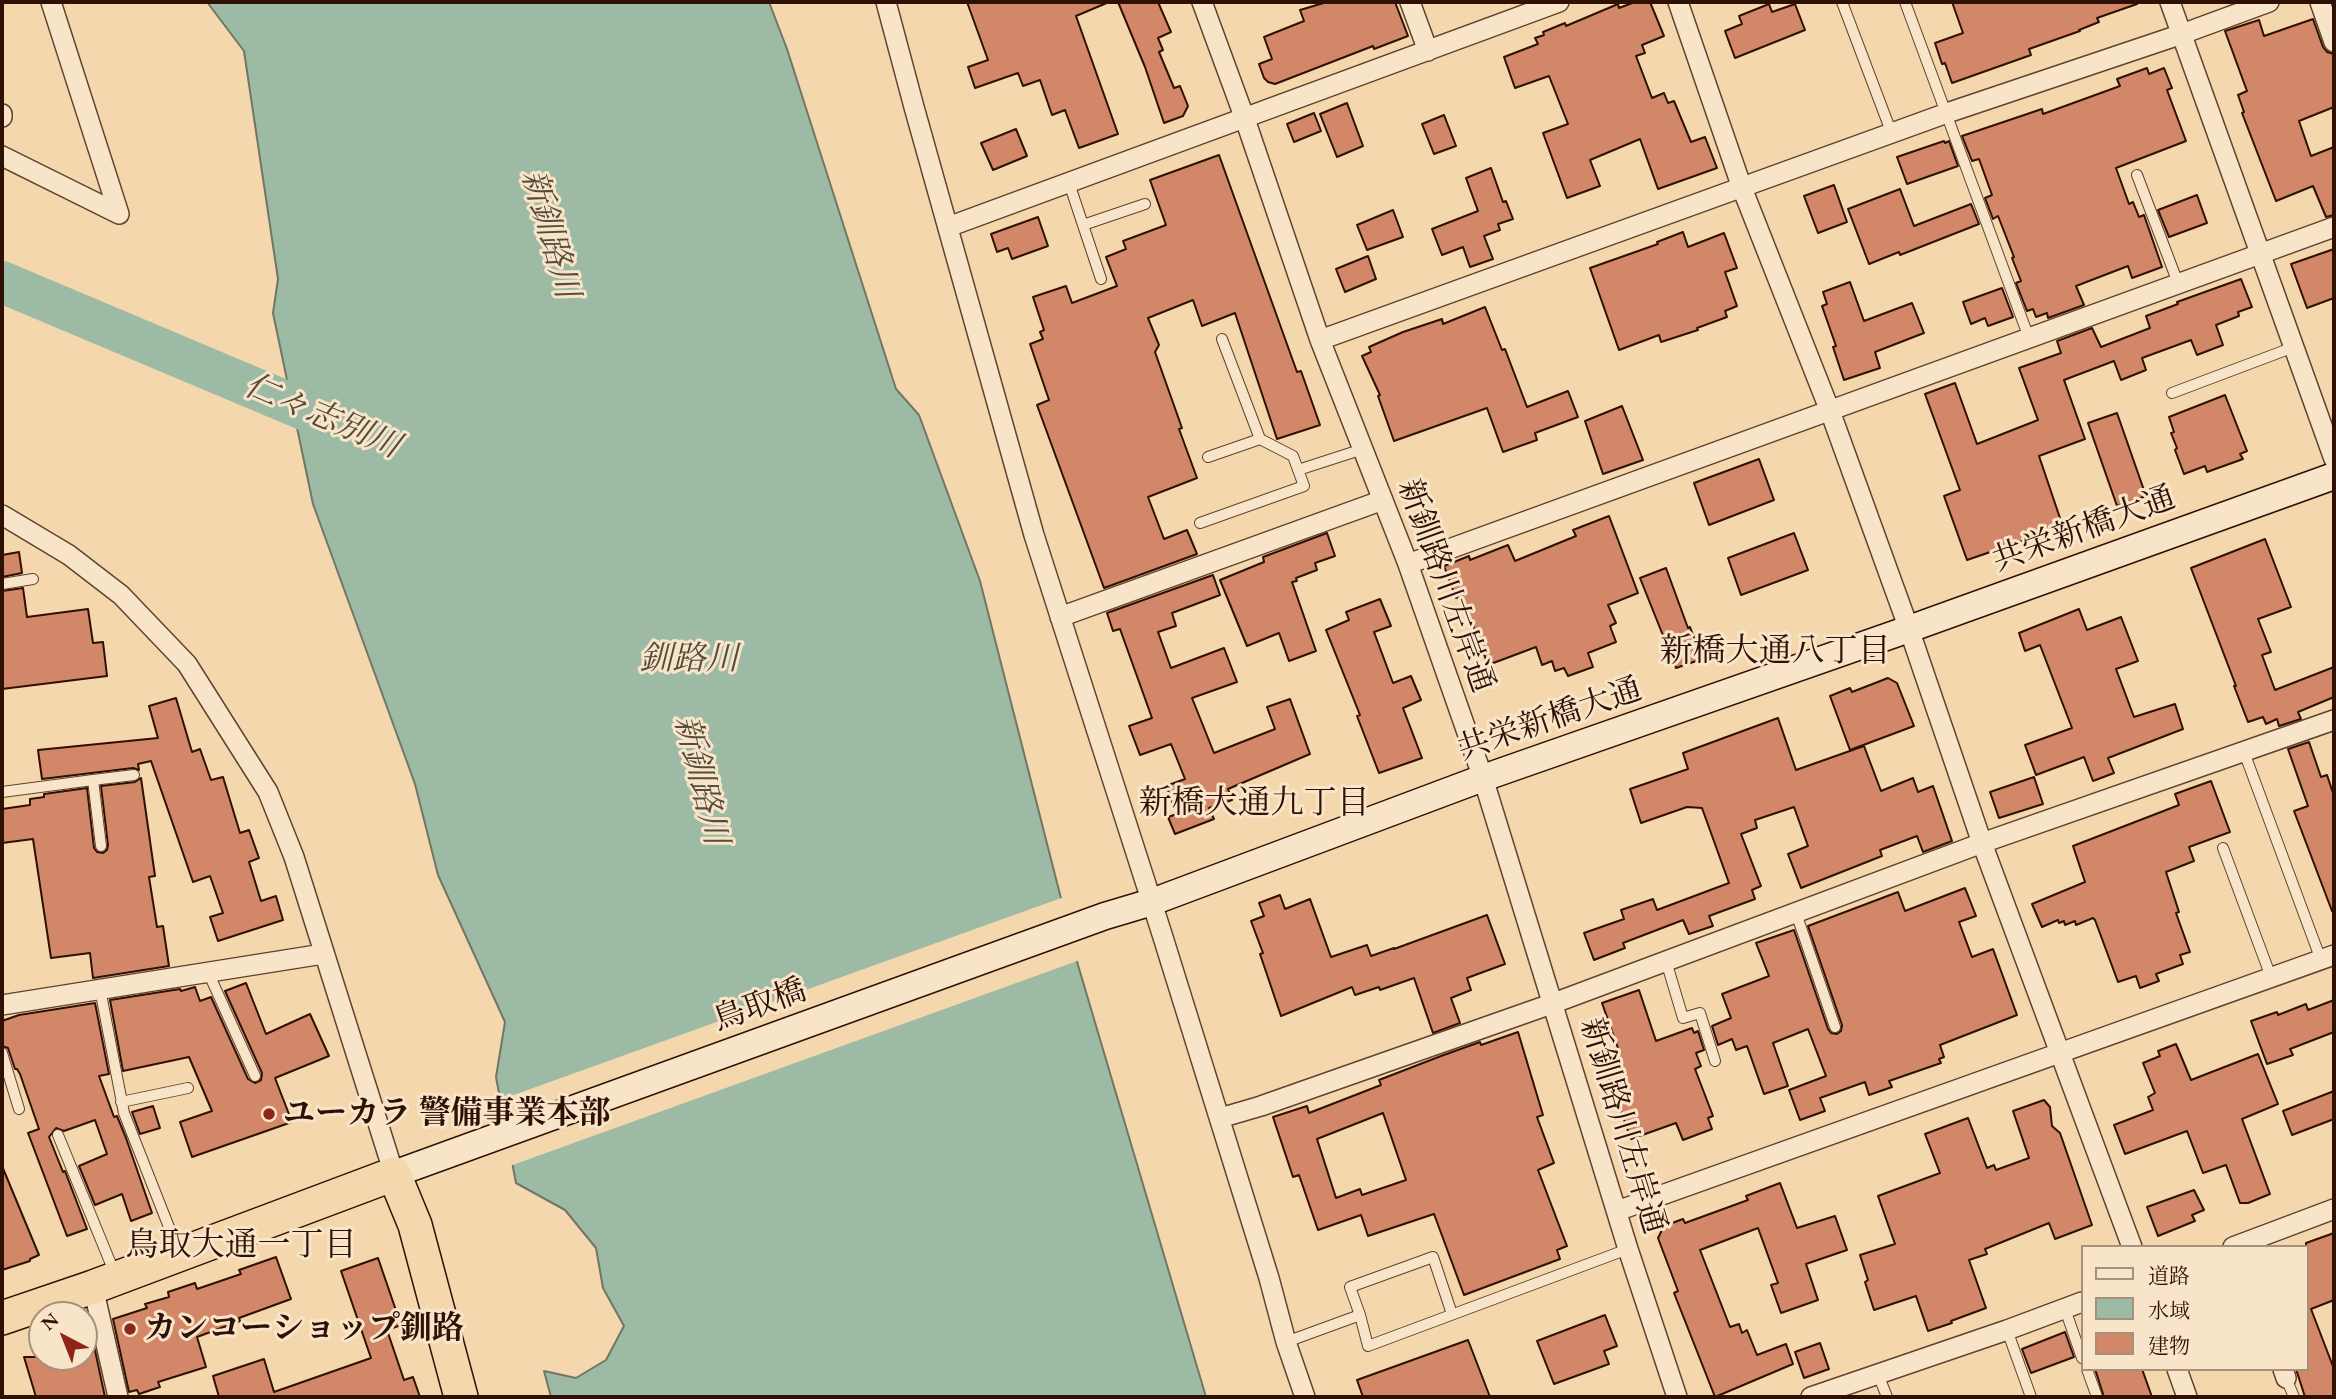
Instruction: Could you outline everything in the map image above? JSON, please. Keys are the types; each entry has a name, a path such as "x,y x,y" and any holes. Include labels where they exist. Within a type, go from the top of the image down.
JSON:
{"highway":[{"path":"2,1318 394,1174 415,1225 461,1397"}],"street":[{"path":"2,156 119,214 51,2"},
{"path":"887,2 1034,535 1220,1118 1286,1342 1305,1397"},
{"name":"新釧路川左岸通","path":"1202,2 1245,119 1320,341 1408,564 1483,778 1628,1249 1677,1397"},
{"path":"1410,2 1428,51"},
{"path":"948,227 1559,2"},
{"path":"1678,2 1742,188 1830,411 1909,629 1982,843 2131,1245"},
{"path":"2171,2 2334,458"},
{"path":"1320,341 1947,113 2269,2"},
{"path":"2320,2 2334,42"},
{"path":"1408,564 2334,227"},
{"name":"共栄新橋大通","path":"1105,916 1152,902 1483,778 2334,476"},
{"path":"1060,617 1383,500"},
{"path":"2,515 69,555 121,595 187,664 268,792 294,857 394,1174"},
{"path":"1220,1118 1554,1003 1982,843 2334,720"},
{"name":"鳥取橋","path":"394,1174 1105,916"},
{"path":"2,1005 323,954"},
{"path":"1617,1211 2328,957"},
{"path":"2239,1245 2334,1209"},
{"path":"104,1282 118,1397"},
{"path":"1811,1397 2073,1306"},
{"path":"2178,1371 2187,1397"}],"lane":[{"path":"1842,2 1892,134"},
{"path":"1905,2 2029,338"},
{"path":"2137,175 2178,284"},
{"path":"1069,183 1101,279"},
{"path":"1083,225 1145,204"},
{"path":"1200,523 1304,486 1293,456 1261,439 1222,339"},
{"path":"2172,393 2294,347"},
{"path":"1208,457 1261,439"},
{"path":"1298,470 1363,449"},
{"path":"2,584 33,579"},
{"path":"2244,752 2328,957"},
{"path":"2,792 134,775"},
{"path":"93,780 101,846"},
{"path":"2223,848 2271,977"},
{"path":"1796,913 1835,1027"},
{"path":"1666,961 1684,1018 1700,1013 1715,1060"},
{"path":"208,972 255,1076"},
{"path":"100,989 124,1113 179,1254"},
{"path":"2,1053 19,1109"},
{"path":"121,1102 188,1088"},
{"path":"58,1135 104,1282"},
{"path":"1452,1314 1433,1257 1350,1287 1368,1346 1628,1249"},
{"path":"2073,1306 2080,1346"},
{"path":"1286,1342 1360,1315"},
{"path":"2007,1330 2031,1397"},
{"path":"2088,1371 2097,1397"},
{"path":"2284,1373 2294,1397"},
{"path":"1878,1374 1887,1397"}],"water":[{"name":"釧路川","path":"207,2 769,2 787,49 896,389 919,415 980,581 1078,965 1206,1397 551,1397 544,1371 576,1378 606,1360 624,1326 603,1288 596,1248 565,1210 516,1183 496,1077 505,1022 438,875 415,784 313,504 273,313 278,279 244,51"}],"pier":[{"path":"1064,897 1080,960 510,1166 497,1101"}],"building":[{"path":"967,2 1109,2 1076,16 1118,134 1079,148 1065,110 1052,115 1040,80 1023,86 1018,73 975,88 968,67 988,60"},
{"path":"1118,2 1158,2 1171,32 1158,38 1163,50 1159,52 1174,88 1180,86 1188,106 1183,116 1164,123 1145,67"},
{"path":"1327,2 1395,2 1408,36 1374,49 1373,46 1275,84 1268,82 1259,64 1272,59 1264,37 1304,21 1300,10"},
{"path":"1635,2 1650,2 1664,36 1642,45 1645,53 1636,56 1652,98 1664,93 1668,103 1674,101 1691,142 1705,137 1717,168 1658,189 1640,139 1590,160 1600,186 1567,198 1543,133 1568,124 1549,76 1515,88 1504,57 1538,44 1535,38 1544,35 1543,32 1565,23 1566,26 1618,4 1619,8"},
{"path":"1952,2 2137,4 2097,18 2099,22 2080,31 2029,49 2031,55 1952,83 1935,43 1963,33"},
{"path":"1769,4 1772,12 1795,4 1805,30 1735,58 1725,31 1742,24 1739,16"},
{"path":"2313,19 2323,47 2334,54 2334,107 2299,121 2311,156 2334,147 2334,215 2326,217 2313,186 2276,201 2242,113 2244,112 2238,95 2247,91 2225,31 2259,20 2264,36"},
{"path":"2147,68 2149,74 2164,68 2172,88 2167,90 2186,141 2116,168 2129,204 2133,202 2139,217 2144,215 2162,267 2132,278 2128,266 2076,286 2084,305 2048,318 2047,313 2036,317 2033,309 2027,311 2016,283 2021,281 2012,258 2014,257 1998,216 1993,219 1985,198 1992,195 1979,159 1972,161 1962,136 2042,109 2043,114 2120,86 2117,79"},
{"path":"1347,103 1363,146 1337,157 1320,114"},
{"path":"1314,113 1321,131 1294,142 1287,124"},
{"path":"1444,115 1456,146 1434,154 1422,124"},
{"path":"1016,129 1027,156 993,170 981,143"},
{"path":"1949,141 1958,166 1907,184 1897,157"},
{"path":"1219,155 1297,372 1301,371 1320,425 1277,439 1235,313 1202,326 1193,300 1148,318 1159,345 1155,352 1197,478 1148,497 1164,539 1187,530 1197,554 1104,588 1037,405 1049,400 1030,344 1043,339 1040,332 1044,330 1033,297 1066,286 1072,303 1117,286 1106,257 1126,249 1123,241 1166,225 1150,180"},
{"path":"1491,168 1503,202 1506,201 1513,219 1498,224 1500,230 1484,236 1493,259 1470,267 1463,247 1442,255 1432,229 1478,211 1466,178"},
{"path":"1834,185 1847,222 1818,233 1804,196"},
{"path":"1900,189 1914,226 1971,204 1979,224 1900,255 1899,252 1869,264 1848,209"},
{"path":"2197,195 2207,223 2169,237 2158,210"},
{"path":"1393,210 1403,237 1367,250 1357,225"},
{"path":"1038,217 1048,246 1012,259 1008,248 997,252 991,234"},
{"path":"1683,232 1688,247 1724,233 1737,268 1725,272 1737,306 1725,311 1727,317 1697,328 1698,330 1661,342 1659,335 1619,350 1590,268 1658,244 1657,242"},
{"path":"2334,249 2334,298 2307,308 2291,264"},
{"path":"1368,256 1376,279 1345,292 1336,269"},
{"path":"2241,279 2252,307 2238,312 2239,316 2216,325 2223,345 2197,355 2191,340 2142,358 2146,370 2121,380 2114,361 2064,380 2085,439 2039,456 2063,527 1967,560 1944,496 1960,490 1925,394 1955,383 1977,444 2038,420 2019,368 2061,353 2057,341 2092,328 2101,347 2150,328 2146,316"},
{"path":"1850,282 1864,321 1912,303 1924,333 1875,352 1880,368 1844,380 1822,306 1827,304 1823,292"},
{"path":"2002,288 2013,317 1988,326 1985,318 1971,324 1963,302"},
{"path":"1485,307 1502,350 1505,349 1527,407 1568,391 1578,417 1535,433 1537,440 1503,452 1487,408 1394,441 1378,396 1380,395 1362,356 1371,352 1369,347 1403,332 1442,319 1443,324"},
{"path":"2225,395 2247,451 2240,454 2243,459 2207,472 2205,466 2184,474 2175,450 2177,448 2169,417"},
{"path":"1622,406 1643,460 1603,474 1585,421"},
{"path":"2117,413 2146,496 2117,506 2088,423"},
{"path":"1759,459 1774,500 1709,525 1694,483"},
{"path":"1609,516 1638,593 1608,605 1616,623 1610,626 1616,642 1588,653 1593,667 1568,676 1564,668 1555,671 1552,661 1542,665 1536,647 1488,665 1462,596 1456,598 1444,566 1469,556 1470,560 1508,545 1515,561 1576,536 1573,530"},
{"path":"1327,533 1335,556 1315,563 1317,570 1292,582 1316,651 1289,661 1279,633 1247,646 1220,580 1264,562 1263,557"},
{"path":"1794,533 1808,570 1741,595 1728,558"},
{"path":"2265,539 2291,607 2258,619 2271,652 2262,655 2275,690 2334,667 2334,697 2298,712 2301,719 2279,726 2277,719 2266,724 2263,717 2248,722 2191,568"},
{"path":"19,552 22,573 2,577 2,555"},
{"path":"1666,568 1702,659 1676,668 1640,578"},
{"path":"1213,575 1220,595 1172,613 1176,626 1158,632 1171,668 1224,648 1237,682 1192,698 1214,753 1275,729 1267,707 1290,699 1310,754 1228,789 1232,800 1209,808 1214,819 1175,834 1168,817 1177,814 1166,786 1185,779 1171,744 1140,755 1129,726 1152,718 1120,629 1113,631 1107,613"},
{"path":"23,588 27,617 88,609 93,643 103,642 107,676 2,689 2,591"},
{"path":"1380,599 1391,626 1374,632 1393,683 1411,676 1421,700 1403,708 1422,758 1379,773 1357,716 1360,715 1326,630 1349,620 1346,612"},
{"path":"2079,609 2087,630 2121,617 2138,661 2116,669 2134,717 2175,704 2183,729 2108,758 2114,773 2093,781 2084,757 2036,775 2025,745 2072,728 2040,645 2025,651 2019,633"},
{"path":"1888,678 1897,683 1914,726 1850,750 1830,696 1850,688 1852,692"},
{"path":"176,698 192,752 200,749 211,780 223,777 240,833 249,830 259,858 249,862 261,901 276,896 283,920 218,941 210,917 223,913 210,876 193,882 151,761 138,764 139,770 133,768 42,779 38,750 158,738 149,706"},
{"path":"1778,718 1796,770 1864,746 1881,791 1913,778 1918,792 1933,786 1952,841 1923,852 1917,836 1880,850 1882,856 1801,888 1788,854 1808,846 1794,807 1755,820 1757,828 1741,834 1761,886 1752,890 1755,899 1709,916 1713,926 1689,934 1683,920 1623,943 1625,948 1594,960 1584,933 1624,919 1621,910 1653,899 1657,910 1729,883 1702,808 1687,807 1641,823 1630,789 1688,769 1683,753"},
{"path":"2309,742 2321,777 2327,775 2334,796 2332,911 2294,811 2308,806 2288,749"},
{"path":"2034,777 2043,804 1999,818 1990,792"},
{"path":"141,778 155,876 149,877 157,927 163,926 169,966 93,978 90,953 51,958 33,839 2,843 2,809 30,805 30,799 44,797 44,794 87,788 94,848 103,853 108,845 101,786 135,782"},
{"path":"2211,781 2230,832 2189,847 2194,861 2166,872 2179,912 2176,913 2190,952 2180,955 2183,964 2156,974 2159,981 2140,988 2136,976 2118,982 2093,918 2076,925 2075,921 2065,925 2064,921 2059,923 2058,920 2042,927 2032,904 2085,882 2073,846 2179,805 2175,794"},
{"path":"1965,888 1976,916 1959,922 1972,957 1993,949 2017,1015 1940,1045 1944,1057 1939,1059 1941,1063 1889,1081 1892,1087 1869,1095 1865,1082 1820,1098 1825,1111 1800,1120 1789,1090 1826,1076 1808,1029 1773,1043 1788,1086 1764,1094 1747,1046 1736,1050 1732,1039 1718,1045 1712,1026 1731,1018 1722,994 1769,976 1756,943 1794,930 1828,1029 1837,1034 1842,1025 1808,926 1898,892 1905,911"},
{"path":"1280,895 1285,909 1310,899 1331,957 1367,945 1371,956 1487,915 1505,964 1467,978 1471,990 1451,998 1460,1023 1433,1033 1414,978 1380,990 1379,987 1355,995 1352,987 1281,1016 1251,921 1264,916 1259,903"},
{"path":"246,983 266,1034 310,1014 329,1056 275,1078 292,1122 192,1157 180,1122 212,1111 189,1057 123,1071 110,1000 195,987 200,1001 211,997 248,1079 255,1083 261,1080 262,1073 225,991"},
{"path":"1639,990 1656,1041 1692,1028 1694,1033 1698,1031 1704,1050 1696,1053 1701,1066 1695,1069 1713,1116 1708,1118 1712,1129 1683,1140 1676,1123 1631,1139 1605,1068 1611,1066 1607,1055 1619,1051 1602,1003"},
{"path":"2334,1000 2334,1032 2290,1049 2293,1055 2267,1064 2251,1021 2277,1012 2278,1015 2306,1004 2308,1010"},
{"path":"95,1003 109,1074 99,1076 114,1117 117,1116 126,1138 152,1213 131,1221 122,1194 95,1205 79,1166 107,1154 95,1120 64,1131 56,1128 49,1137 87,1229 67,1236 28,1133 39,1129 20,1074 15,1069 8,1048 2,1046 2,1021 19,1015"},
{"path":"1518,1032 1543,1115 1537,1117 1554,1163 1538,1170 1567,1246 1557,1250 1560,1259 1464,1295 1434,1214 1368,1236 1361,1215 1318,1230 1299,1175 1293,1177 1273,1117 1307,1106 1309,1113 1381,1085 1379,1080 1480,1042 1481,1045","holes":["1383,1113 1406,1180 1362,1195 1360,1189 1336,1198 1317,1139"]},
{"path":"2176,1044 2191,1080 2258,1054 2278,1104 2242,1119 2270,1194 2248,1203 2240,1203 2226,1165 2203,1173 2187,1131 2125,1154 2114,1125 2153,1110 2148,1097 2155,1093 2143,1063 2160,1056 2158,1051"},
{"path":"2334,1091 2334,1119 2292,1135 2283,1111"},
{"path":"2044,1100 2050,1107 2052,1126 2060,1133 2092,1225 2055,1239 2049,1223 1985,1249 1987,1254 1969,1260 1986,1308 1951,1321 1952,1323 1928,1331 1916,1296 1874,1310 1860,1255 1895,1244 1878,1196 1940,1173 1925,1134 1968,1118 1987,1168 1994,1165 1996,1170 2029,1158 2013,1111"},
{"path":"153,1106 160,1128 140,1134 132,1112"},
{"path":"2,1166 39,1255 30,1261 2,1270"},
{"path":"1780,1183 1797,1228 1835,1216 1847,1250 1806,1264 1818,1300 1781,1313 1771,1285 1778,1283 1758,1228 1700,1250 1730,1327 1739,1324 1742,1333 1747,1330 1757,1355 1786,1344 1793,1364 1715,1397 1674,1293 1678,1291 1658,1238 1664,1226 1683,1219 1685,1223 1748,1200 1746,1196"},
{"path":"2194,1190 2204,1210 2192,1215 2195,1221 2158,1236 2147,1207"},
{"path":"2334,1233 2334,1300 2311,1309 2334,1369 2334,1397 2305,1397 2297,1371 2308,1371 2306,1243"},
{"path":"276,1257 291,1299 197,1337 206,1367 158,1382 160,1387 139,1394 137,1390 129,1392 113,1319 147,1308 145,1304 169,1297 168,1292 195,1283 197,1289 241,1274 239,1270"},
{"path":"378,1258 401,1325 387,1330 404,1380 413,1377 420,1397 219,1397 213,1376 264,1359 274,1392 371,1358 341,1271"},
{"path":"1605,1315 1617,1346 1604,1351 1609,1364 1554,1384 1537,1341"},
{"path":"2065,1332 2074,1357 2031,1373 2022,1349"},
{"path":"1468,1340 1490,1397 1363,1397 1357,1380"},
{"path":"1820,1343 1829,1369 1804,1378 1795,1352"},
{"path":"98,1364 105,1397 36,1397 28,1371 98,1371"},
{"path":"2096,1371 2143,1371 2152,1397 2104,1397"}],"waterway":[{"name":"仁々志別川","path":"2,282 346,427"}],"place":[{"name":"ユーカラ 警備事業本部","path":"269,1114"},
{"name":"カンコーショップ釧路","path":"130,1329"}],"district":[{"name":"新橋大通八丁目","path":"1775,652"},
{"name":"新橋大通九丁目","path":"1254,804"},
{"name":"鳥取大通一丁目","path":"241,1246"}],"water label":[{"name":"新釧路川","path":"549,234"},
{"name":"新釧路川","path":"700,780"}]}
